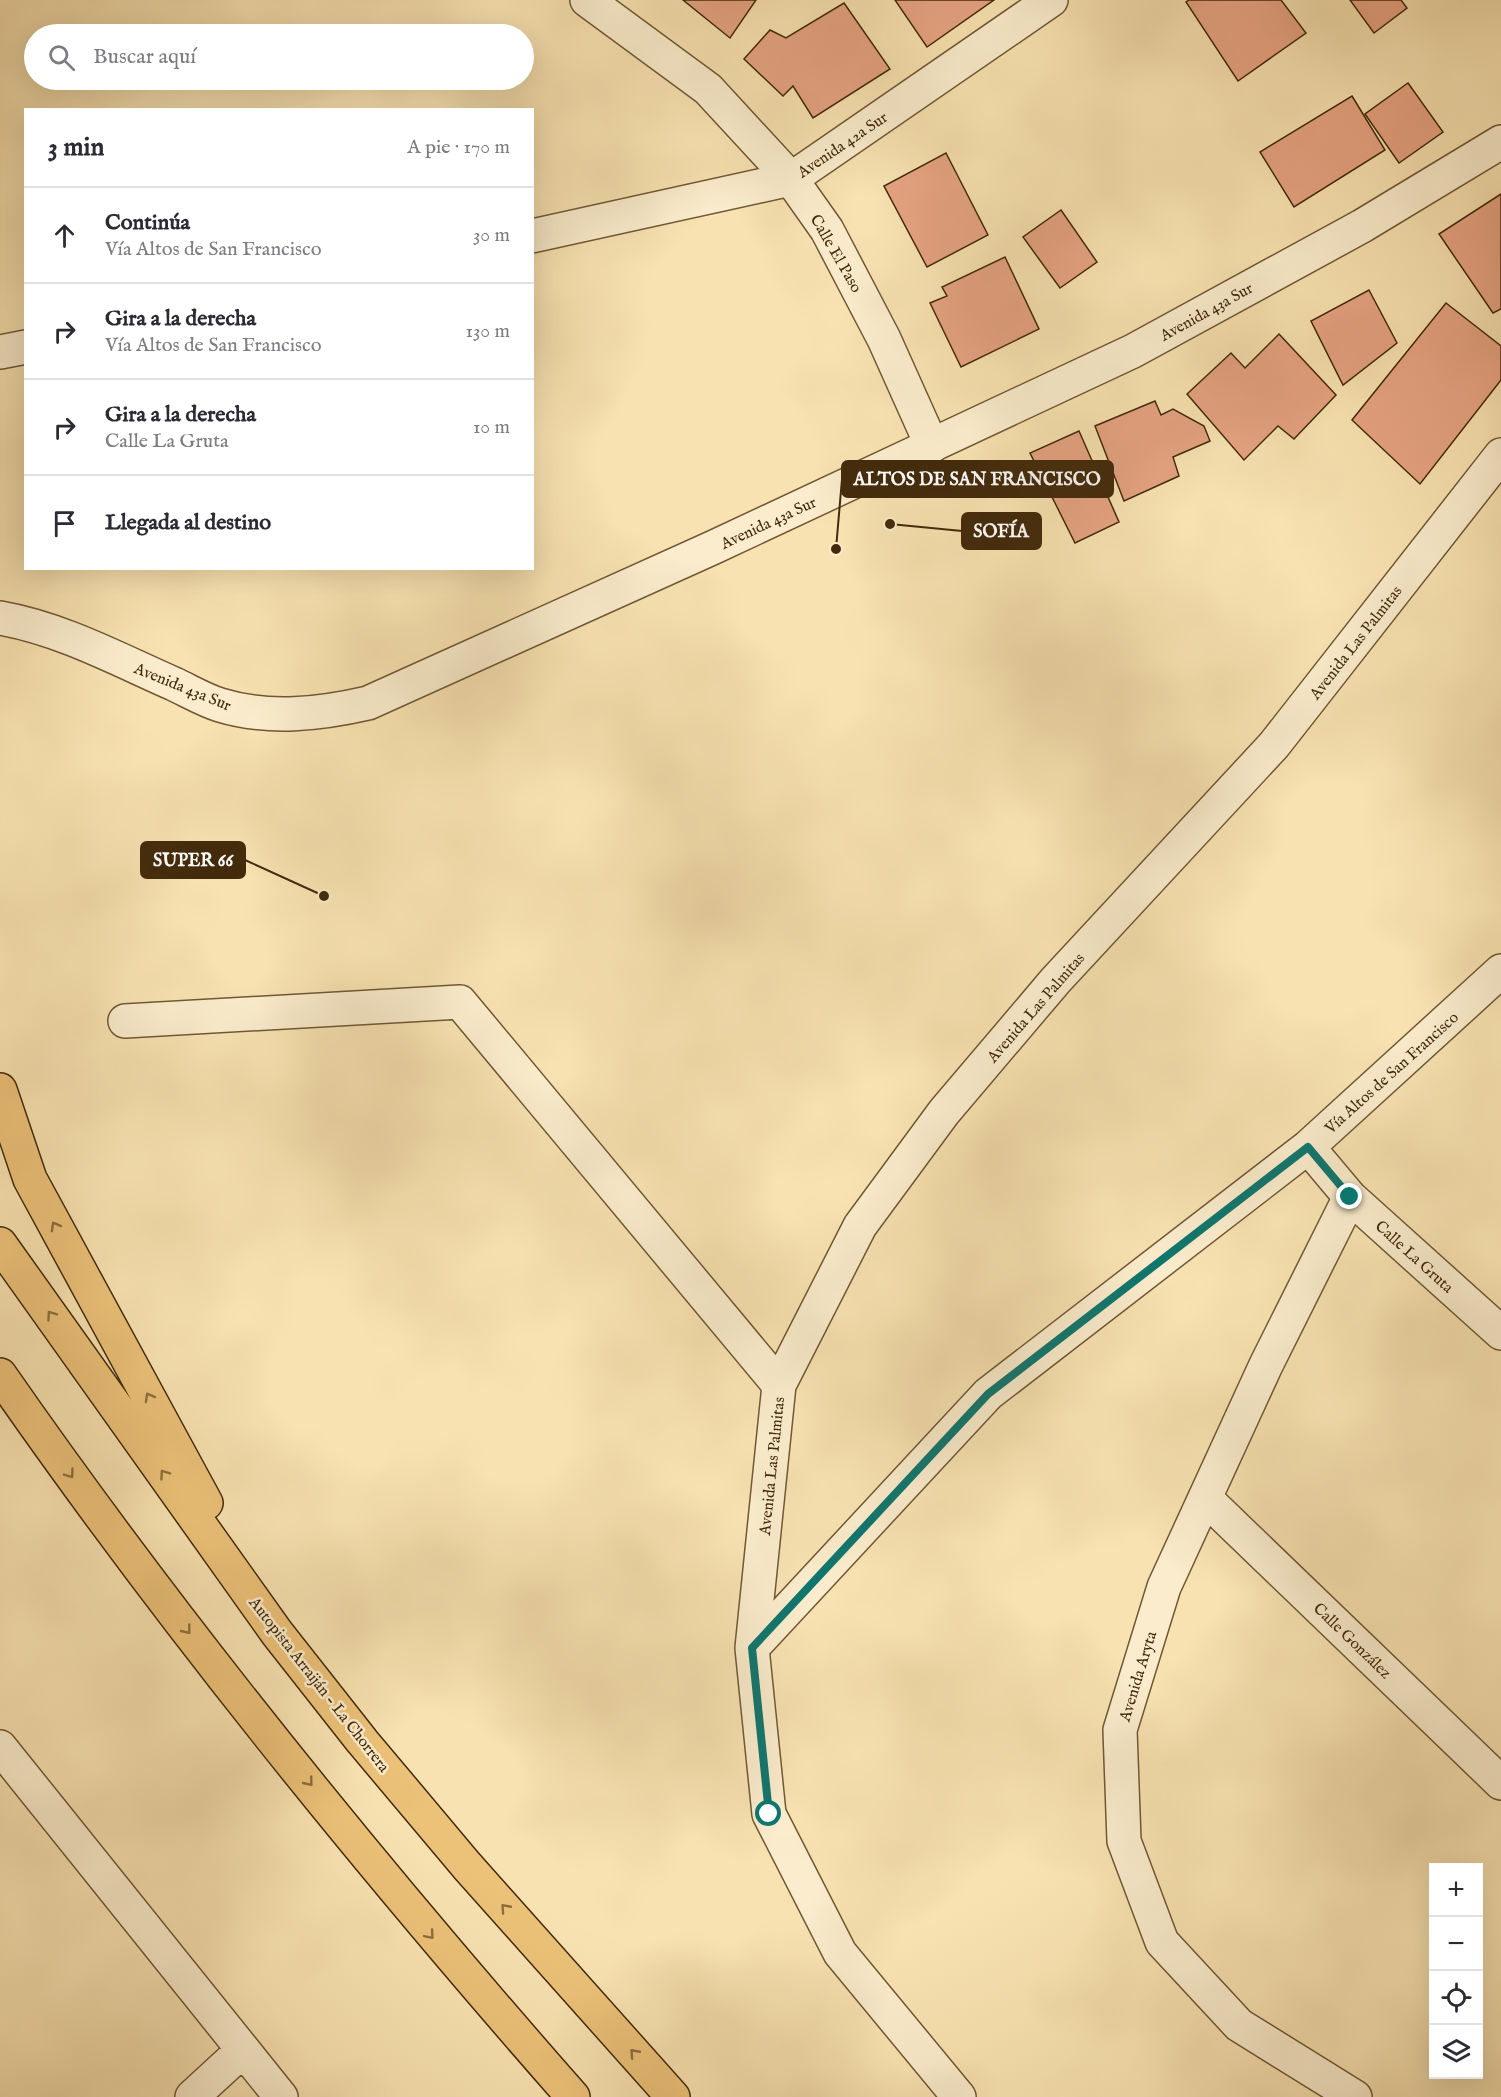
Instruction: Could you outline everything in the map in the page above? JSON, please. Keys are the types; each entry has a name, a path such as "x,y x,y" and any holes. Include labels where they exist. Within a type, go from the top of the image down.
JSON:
{"highway":[{"path":"0,1090 30,1179 277,1633"},
{"name":"Autopista Arraiján - La Chorrera","path":"0,1244 277,1633 362,1741 467,1866 673,2097"},
{"path":"0,1375 50,1447 164,1601 432,1936 573,2097"},
{"path":"0,1391 50,1447"}],"street":[{"name":"Avenida 42a Sur","path":"534,236 791,179 1051,0"},
{"name":"Calle El Paso","path":"592,1 708,89 791,179 833,240 884,339 932,446"},
{"name":"Avenida 43a Sur","path":"0,618 65,635 220,705 254,712 295,715 332,711 368,702 932,446 1133,351 1362,226 1501,142"},
{"path":"0,352 24,347"},
{"name":"Avenida Las Palmitas","path":"752,1648 779,1385 860,1226 944,1112 1056,980 1274,745 1501,455"},
{"name":"Vía Altos de San Francisco","path":"752,1648 988,1394 1308,1147 1501,971"},
{"path":"125,1021 460,1002 779,1385"},
{"name":"Calle La Gruta","path":"1308,1147 1350,1197 1501,1333"},
{"name":"Avenida Aryta","path":"1350,1197 1266,1365 1164,1587 1120,1730 1124,1841 1162,1942 1239,2025 1355,2097"},
{"name":"Calle González","path":"1205,1498 1501,1783"},
{"path":"752,1648 769,1814 840,1953 959,2097"},
{"path":"0,1747 281,2097"},
{"path":"192,2097 243,2050"}],"building":[{"path":"683,0 756,0 730,38"},
{"path":"895,0 994,0 927,47"},
{"path":"1189,0 1281,0 1306,33 1238,81 1186,2"},
{"path":"1350,0 1401,0 1407,8 1374,33"},
{"path":"844,3 890,69 813,118 793,86 783,96 744,59 770,30 786,38"},
{"path":"1408,83 1443,132 1399,163 1365,114"},
{"path":"1352,96 1385,150 1294,207 1260,152"},
{"path":"946,153 988,235 927,267 884,186"},
{"path":"1501,194 1501,309 1493,313 1439,234"},
{"path":"1061,210 1097,262 1060,288 1023,237"},
{"path":"1005,257 1039,329 961,367 930,303 947,296 942,287"},
{"path":"1369,290 1397,343 1343,385 1311,321"},
{"path":"1446,303 1501,346 1501,380 1420,484 1352,420"},
{"path":"1279,334 1336,395 1294,439 1278,426 1244,460 1187,394 1231,353 1245,368"},
{"path":"1155,401 1161,415 1173,409 1204,426 1210,441 1173,457 1179,476 1124,501 1095,426"},
{"path":"1079,431 1119,522 1075,543 1030,453"}],"place":[{"name":"SOFÍA","path":"890,524"},
{"name":"ALTOS DE SAN FRANCISCO","path":"836,549"},
{"name":"SUPER 66","path":"324,896"}],"route":[{"path":"769,1814 752,1648 988,1394 1308,1147 1350,1197"}]}
